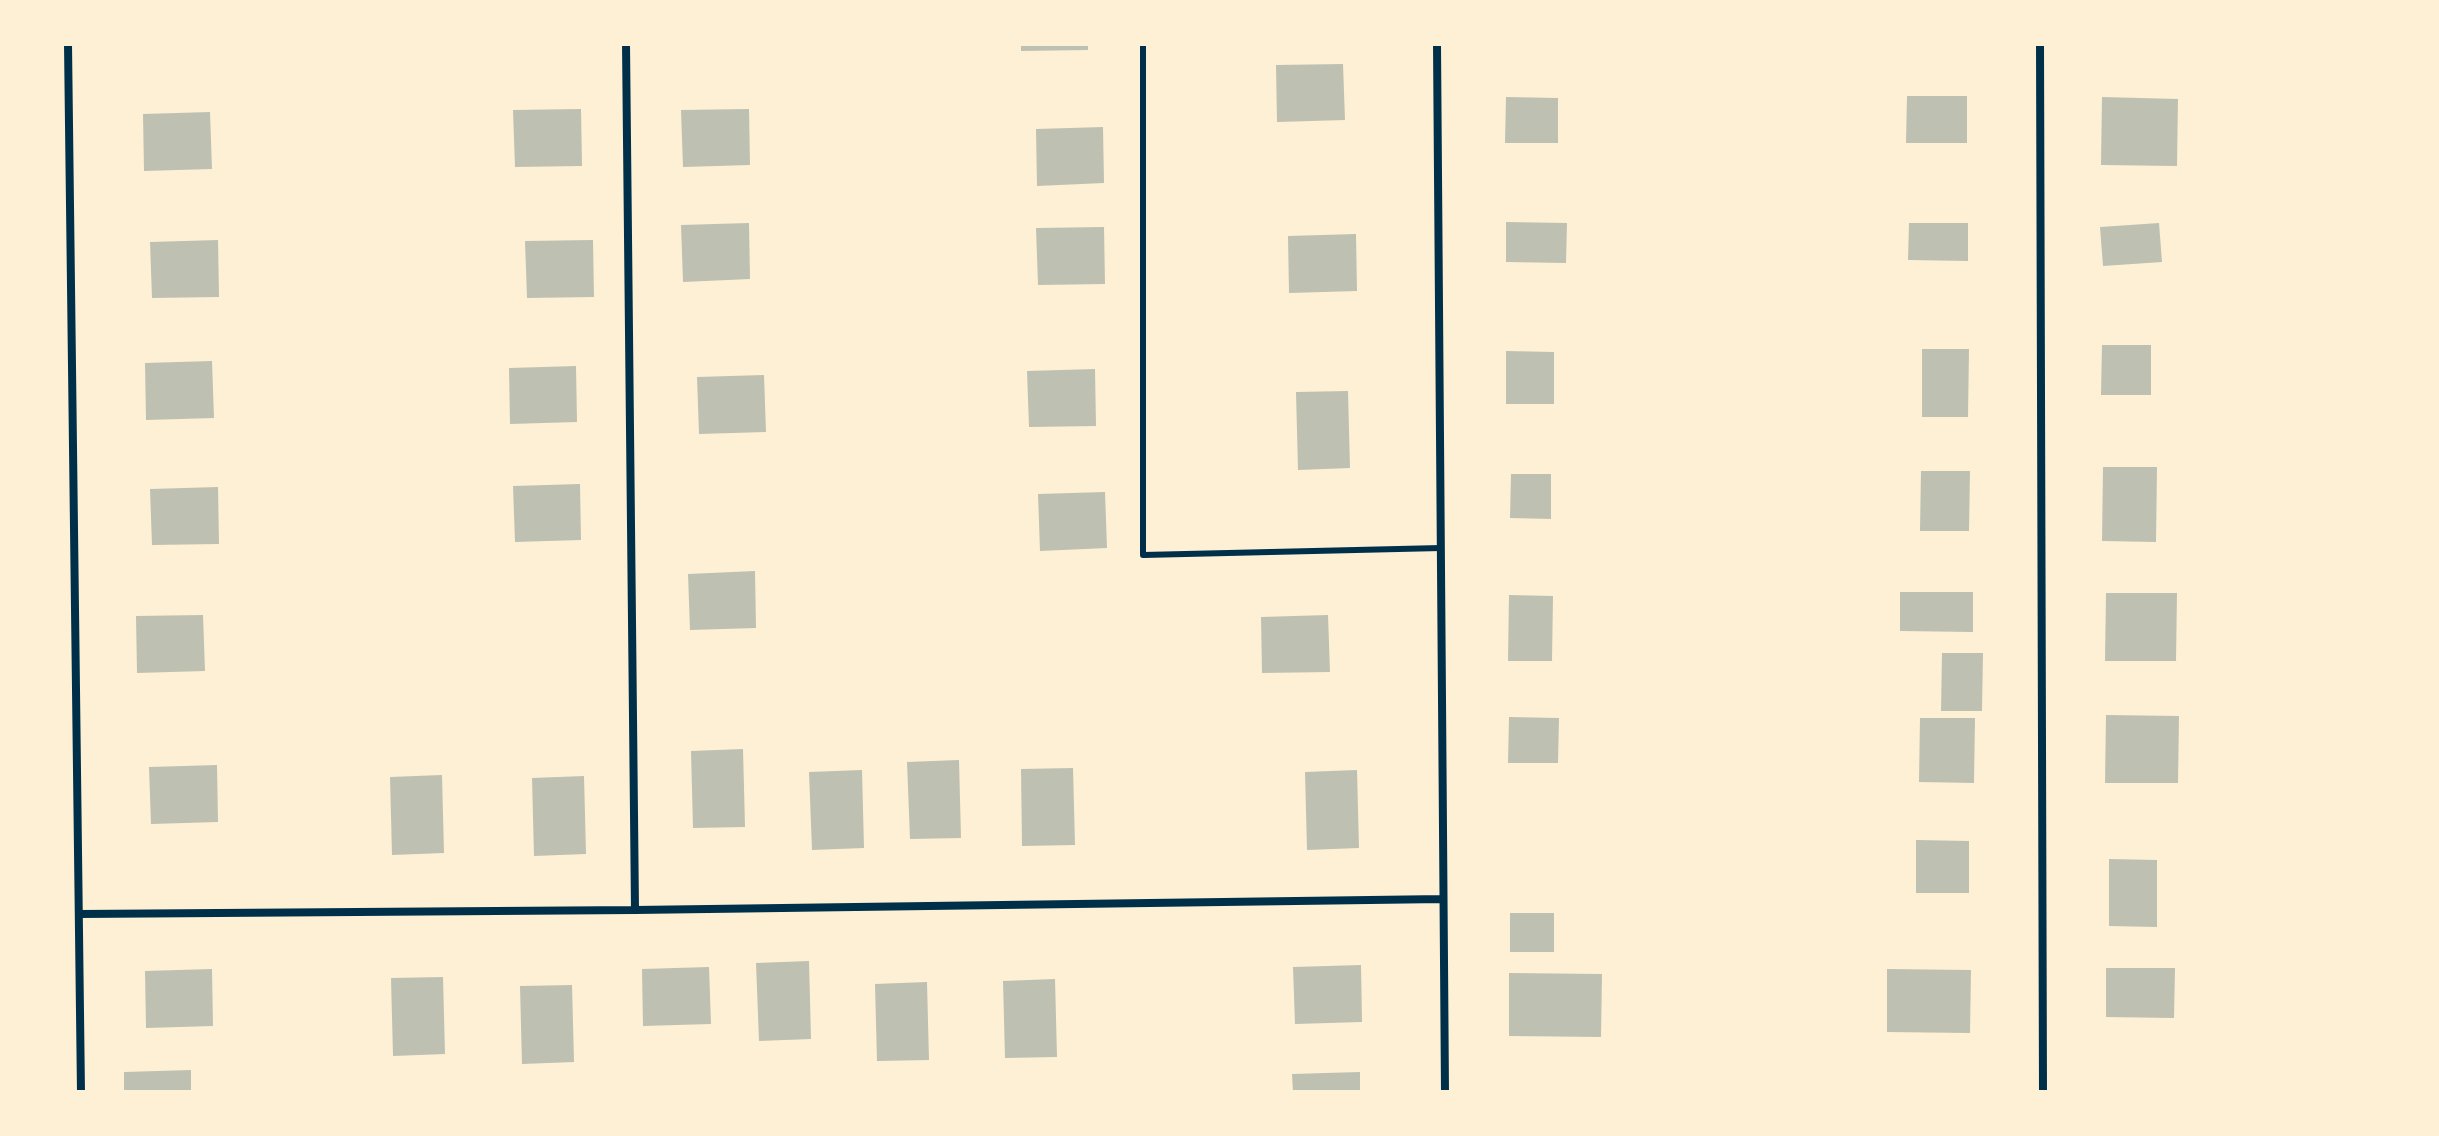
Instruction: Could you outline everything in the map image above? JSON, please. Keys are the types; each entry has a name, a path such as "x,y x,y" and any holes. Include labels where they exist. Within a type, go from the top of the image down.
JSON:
{"street":[{"path":"68,44 81,1092"},
{"path":"626,44 635,910"},
{"path":"1437,44 1445,1092"},
{"path":"2040,44 2043,1092"},
{"path":"79,914 1443,899"}],"lane":[{"path":"1143,44 1143,555 1441,548"}],"building":[{"path":"1021,44 1088,44 1088,50 1021,51"},
{"path":"1343,64 1345,120 1277,122 1276,65"},
{"path":"1907,96 1967,96 1967,143 1906,143"},
{"path":"1506,97 1558,98 1558,143 1505,143"},
{"path":"2102,97 2178,99 2177,166 2101,165"},
{"path":"581,109 582,166 515,167 513,110"},
{"path":"749,109 750,165 683,167 681,110"},
{"path":"210,112 212,169 144,171 143,114"},
{"path":"1103,127 1104,183 1037,186 1036,129"},
{"path":"1506,222 1567,223 1566,263 1506,262"},
{"path":"749,223 750,279 683,282 681,225"},
{"path":"1909,223 1968,223 1968,261 1908,260"},
{"path":"2159,223 2162,262 2103,266 2100,227"},
{"path":"1104,227 1105,284 1038,285 1036,228"},
{"path":"1356,234 1357,291 1289,293 1288,236"},
{"path":"218,240 219,297 152,298 150,242"},
{"path":"593,240 594,297 527,298 525,241"},
{"path":"2102,345 2151,345 2151,395 2101,395"},
{"path":"1922,349 1969,349 1968,417 1922,417"},
{"path":"1506,351 1554,352 1554,404 1506,404"},
{"path":"212,361 214,418 146,420 145,363"},
{"path":"576,366 577,422 510,424 509,368"},
{"path":"1095,369 1096,426 1029,427 1027,371"},
{"path":"764,375 766,432 699,434 697,377"},
{"path":"1348,391 1350,468 1298,470 1296,392"},
{"path":"2103,467 2157,467 2156,542 2102,541"},
{"path":"1921,471 1970,471 1969,531 1920,531"},
{"path":"1511,474 1551,474 1551,519 1510,518"},
{"path":"580,484 581,540 515,542 513,486"},
{"path":"218,487 219,544 152,545 150,489"},
{"path":"1105,492 1107,548 1040,551 1038,494"},
{"path":"755,571 756,628 690,630 688,574"},
{"path":"1900,592 1973,592 1973,632 1900,631"},
{"path":"2106,593 2177,593 2176,661 2105,661"},
{"path":"1509,595 1553,596 1552,661 1508,661"},
{"path":"203,615 205,671 137,673 136,616"},
{"path":"1328,615 1330,672 1262,673 1261,617"},
{"path":"1942,653 1983,653 1982,711 1941,711"},
{"path":"2106,715 2179,716 2178,783 2105,783"},
{"path":"1509,717 1559,718 1558,763 1508,763"},
{"path":"1920,718 1975,718 1974,783 1919,782"},
{"path":"743,749 745,827 693,828 691,751"},
{"path":"959,760 961,838 910,839 907,762"},
{"path":"217,765 218,822 151,824 149,767"},
{"path":"1073,768 1075,845 1022,846 1021,769"},
{"path":"862,770 864,848 812,850 809,772"},
{"path":"1357,770 1359,848 1307,850 1305,772"},
{"path":"442,775 444,853 392,855 390,777"},
{"path":"584,776 586,854 534,856 532,778"},
{"path":"1916,840 1969,841 1969,893 1916,893"},
{"path":"2109,859 2157,860 2157,927 2109,926"},
{"path":"1510,913 1554,913 1554,952 1510,952"},
{"path":"809,961 811,1039 759,1041 756,963"},
{"path":"1361,965 1362,1022 1295,1024 1293,967"},
{"path":"709,967 711,1024 643,1026 642,969"},
{"path":"2106,968 2175,968 2174,1018 2106,1017"},
{"path":"212,969 213,1026 146,1028 145,971"},
{"path":"1887,969 1971,970 1970,1033 1887,1032"},
{"path":"1509,973 1602,974 1601,1037 1509,1036"},
{"path":"443,977 445,1054 393,1056 391,978"},
{"path":"1055,979 1057,1057 1005,1058 1003,981"},
{"path":"927,982 929,1060 877,1061 875,984"},
{"path":"572,985 574,1062 522,1064 520,986"},
{"path":"191,1070 191,1092 124,1092 124,1072"},
{"path":"1360,1072 1360,1092 1293,1092 1292,1074"}]}
